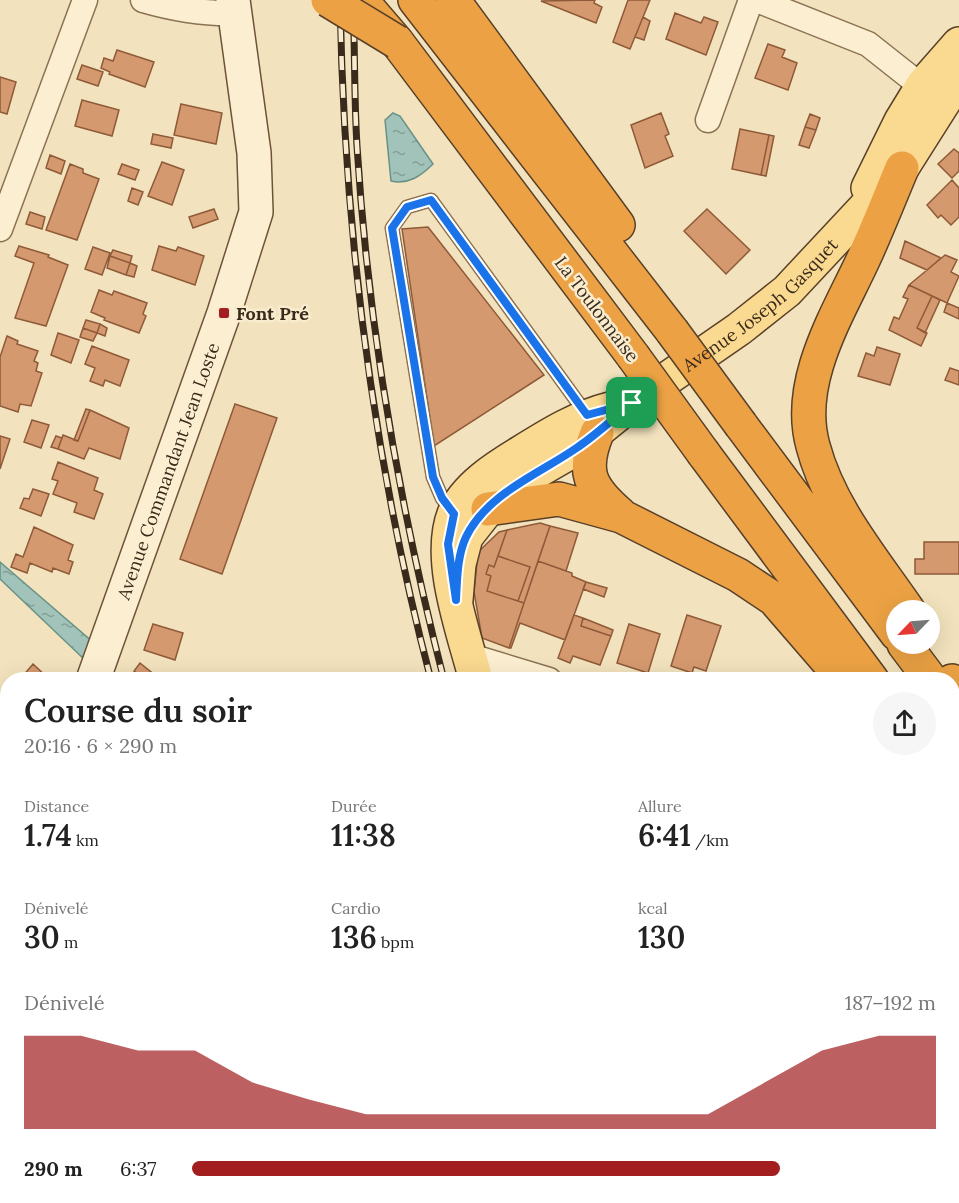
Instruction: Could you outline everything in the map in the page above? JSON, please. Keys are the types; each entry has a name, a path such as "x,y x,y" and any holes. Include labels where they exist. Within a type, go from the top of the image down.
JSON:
{"highway":[{"path":"328,0 397,42"},
{"name":"La Toulonnaise","path":"361,0 397,42 476,146 867,672"},
{"path":"415,0 672,331 886,619"},
{"path":"453,0 618,225 626,271"},
{"path":"902,168 824,344 812,381 808,415 813,445 825,479 841,512 902,600"},
{"path":"592,424 590,483 621,516"},
{"path":"488,509 559,499 621,516 738,575 774,599 837,672"},
{"path":"912,654 925,672"},
{"path":"935,654 947,672"}],"main road":[{"name":"Avenue Commandant Jean Loste","path":"96,672 224,313 256,212 254,153 234,7"},
{"name":"Avenue Joseph Gasquet","path":"473,668 456,600 448,544 454,514 467,495 506,461 592,424 632,403 739,329 787,291 902,168 944,87 959,45"},
{"name":"Avenue Joseph Gasquet","path":"854,219 896,131 944,87"},
{"name":"Avenue Joseph Gasquet","path":"456,600 459,564 466,537 488,509 517,483 574,450 592,424"}],"street":[{"path":"0,229 85,0"},
{"path":"143,0 171,8 210,14 234,7"},
{"path":"708,120 751,0"},
{"path":"757,0 868,44 876,59 944,87"},
{"path":"473,668 498,672"}],"lane":[{"path":"488,509 465,516 454,514 442,498 433,477 392,228 407,207 431,200 592,424"}],"water":[{"path":"393,113 400,116 433,164 409,181 391,181 385,120"},
{"path":"0,562 94,643 87,662 0,579"}],"building":[{"path":"595,0 594,3 602,7 596,23 541,1"},
{"path":"628,0 650,0 630,49 613,42"},
{"path":"675,13 701,23 704,17 718,22 706,55 666,39"},
{"path":"643,17 650,21 644,40 635,37"},
{"path":"768,44 785,50 782,57 797,63 788,90 755,78"},
{"path":"117,50 154,62 145,87 109,74 110,72 101,68 104,58 113,61"},
{"path":"82,65 103,72 98,86 77,79"},
{"path":"0,77 16,82 7,114 0,112"},
{"path":"82,100 119,110 112,136 75,126"},
{"path":"181,104 222,113 216,144 174,135"},
{"path":"661,113 669,134 665,136 673,156 645,168 631,125"},
{"path":"810,114 820,118 816,130 805,127"},
{"path":"805,127 816,130 809,148 799,145"},
{"path":"740,129 769,135 761,175 732,169"},
{"path":"153,134 173,138 171,148 151,144"},
{"path":"769,135 774,136 766,176 761,175"},
{"path":"954,149 959,153 959,171 952,178 938,164"},
{"path":"50,155 65,161 61,174 46,168"},
{"path":"162,162 184,170 172,205 148,196"},
{"path":"70,164 83,169 83,173 99,179 77,240 46,230"},
{"path":"122,164 139,170 135,180 118,174"},
{"path":"952,180 959,188 959,217 951,225 941,215 938,218 927,205"},
{"path":"132,188 143,192 138,205 128,201"},
{"path":"214,209 218,219 193,228 189,217"},
{"path":"707,209 750,250 726,274 684,231"},
{"path":"30,212 45,217 42,229 26,224"},
{"path":"428,227 544,375 434,446 402,229"},
{"path":"905,241 941,258 927,270 900,258"},
{"path":"19,246 49,255 48,257 68,265 46,326 15,318 34,263 15,256"},
{"path":"159,246 176,251 178,247 204,256 195,285 152,270"},
{"path":"93,247 110,253 102,275 85,269"},
{"path":"113,250 132,256 130,263 110,256"},
{"path":"945,255 957,260 951,272 959,276 947,303 909,285"},
{"path":"110,256 130,263 126,275 107,268"},
{"path":"130,263 137,266 134,277 126,275"},
{"path":"909,285 932,296 917,328 927,333 921,346 889,330 894,317 899,319 908,299 903,297"},
{"path":"99,290 112,295 114,291 147,303 143,314 146,316 139,333 104,320 105,318 91,312"},
{"path":"932,296 940,300 925,333 917,328"},
{"path":"947,303 959,308 959,319 944,312"},
{"path":"86,320 100,324 97,333 83,328"},
{"path":"100,324 107,328 105,336 97,333"},
{"path":"83,328 97,333 93,341 80,337"},
{"path":"58,333 79,340 71,363 51,355"},
{"path":"7,336 18,341 17,344 38,351 34,361 38,363 36,371 42,373 31,406 20,404 18,412 0,406 0,357"},
{"path":"92,346 129,360 120,386 105,380 103,386 90,381 95,368 85,364"},
{"path":"877,347 900,354 890,385 858,376 866,353 874,356"},
{"path":"950,368 959,371 959,385 945,380"},
{"path":"235,404 277,418 222,574 180,559"},
{"path":"86,409 90,410 78,441 74,440"},
{"path":"90,410 129,428 120,459 89,448 84,459 58,449 63,435 78,441"},
{"path":"32,420 49,425 41,448 24,442"},
{"path":"0,436 10,439 0,469"},
{"path":"56,436 62,438 58,449 51,447"},
{"path":"58,462 98,478 94,490 103,494 94,519 74,512 77,503 53,494 58,481 52,479"},
{"path":"33,489 49,494 41,516 20,508 24,498 29,499"},
{"path":"540,523 550,526 524,603 518,601 530,567 498,556 507,530"},
{"path":"550,526 578,533 566,571 538,561"},
{"path":"34,527 73,545 68,560 73,562 69,574 53,568 52,572 30,563 27,573 11,567 16,554 23,557"},
{"path":"507,530 494,567 489,565 486,574 491,576 487,591 524,603 509,648 482,638 474,592 478,552 499,532"},
{"path":"924,542 959,542 959,574 915,574 915,559 924,559"},
{"path":"498,556 530,567 518,601 487,591 491,576 486,574 489,565 494,567"},
{"path":"538,561 572,573 572,576 586,582 565,640 520,623 511,648 509,648"},
{"path":"586,582 607,588 604,597 583,589"},
{"path":"574,615 583,618 581,626 611,636 600,665 573,656 570,663 558,658"},
{"path":"687,615 721,626 706,671 694,667 692,672 689,672 671,666"},
{"path":"583,618 613,630 611,636 581,626"},
{"path":"153,624 183,633 175,660 144,650"},
{"path":"629,624 660,634 648,672 617,663"},
{"path":"140,663 151,672 135,672"},
{"path":"33,664 42,672 26,672"}],"railway":[{"path":"340,0 348,172 365,342 392,512 429,672"},
{"path":"353,0 357,146 377,348 413,548 442,672"}],"place":[{"name":"Font Pré","path":"224,313"}],"route":[{"path":"431,200 587,415 632,403 574,450 517,483 488,509 466,537 459,564 456,600 448,544 454,514 442,498 433,477 392,228 407,207 431,200"}]}
